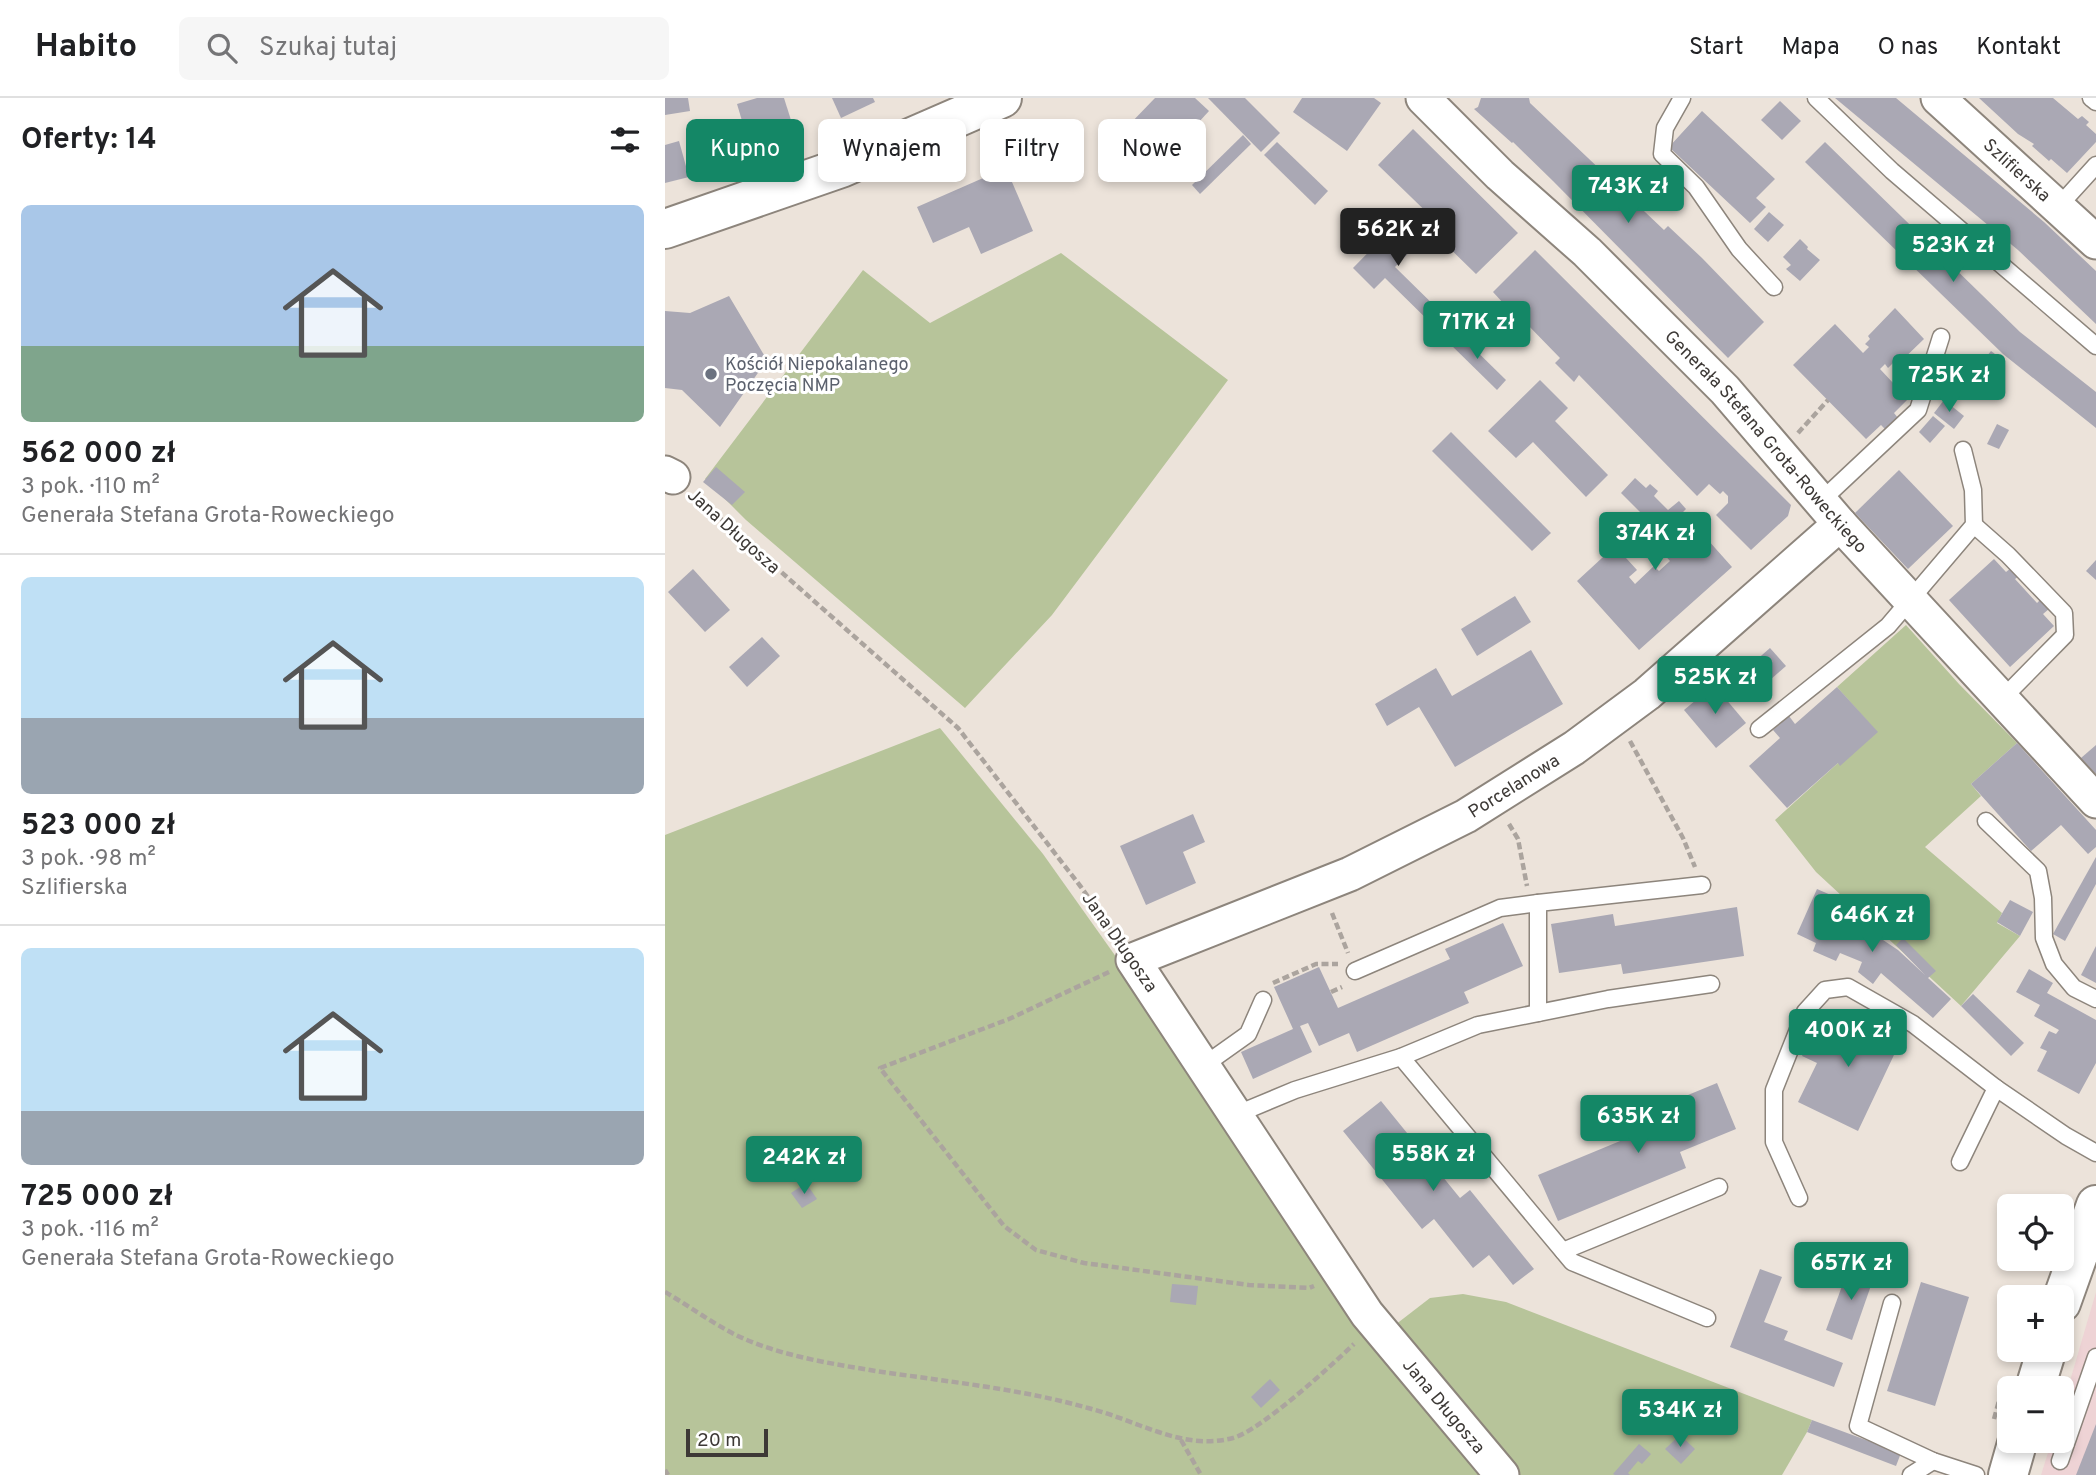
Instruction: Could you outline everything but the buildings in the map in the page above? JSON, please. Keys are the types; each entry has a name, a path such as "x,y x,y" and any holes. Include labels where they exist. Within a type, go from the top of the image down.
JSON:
{"street":[{"name":"Generała Stefana Grota-Roweckiego","path":"1423,98 1500,175 1587,252 1725,390 1830,512 2096,800"},
{"name":"Szlifierska","path":"1938,98 2096,242"},
{"path":"665,229 841,168 991,100"},
{"name":"Porcelanowa","path":"1133,960 1350,874 1466,816 1574,748 1647,694 1830,512"},
{"name":"Jana Długosza","path":"1133,960 1375,1324 1502,1475"},
{"path":"2067,1285 2096,1205"},
{"path":"2006,1453 2008,1475"}],"lane":[{"path":"1682,98 1665,128 1662,154 1696,187 1739,249 1774,287"},
{"path":"1817,98 1892,171 2096,346"},
{"path":"2091,98 2096,102"},
{"path":"2058,207 2096,164"},
{"path":"1830,512 1918,410 1941,337"},
{"path":"1759,729 1888,625 1974,526 1973,490 1963,450"},
{"path":"1974,526 2008,555 2064,613 2064,635 2002,699"},
{"path":"1986,821 2038,871 2043,898 2045,938 2054,964 2074,988 2096,999"},
{"path":"1354,967 1500,908 1702,885"},
{"path":"1534,903 1538,1013"},
{"path":"1235,1115 1295,1090 1401,1057 1478,1025 1608,999 1711,984"},
{"path":"1799,1198 1774,1142 1774,1090 1805,1012 1825,990 1848,987 1913,1024 1996,1088 2096,1153"},
{"path":"1203,1066 1248,1034 1263,1000"},
{"path":"1401,1057 1571,1262 1707,1318"},
{"path":"1959,1163 1996,1088"},
{"path":"1563,1251 1719,1187"},
{"path":"1892,1303 1858,1426 1933,1461 1976,1475"},
{"path":"2060,1461 2096,1357"},
{"path":"1911,1475 1933,1461"}],"path":[{"path":"1796,434 1828,400"},
{"name":"Jana Długosza","path":"669,475 958,728 1081,887 1133,960"},
{"path":"1491,800 1518,839 1534,903"},
{"path":"1263,1000 1271,984 1317,964 1354,967 1321,886"},
{"path":"1133,960 1009,1019 880,1068 1004,1226 1036,1250 1084,1263 1249,1286 1309,1288 1341,1275"},
{"path":"665,1292 747,1340 820,1362 1035,1396 1096,1410 1181,1440 1234,1438 1255,1426 1341,1356 1375,1324"},
{"path":"1181,1440 1201,1475"},
{"path":"665,1469 668,1475"}],"shaded area":[{"path":"2096,1292 2096,1475 2041,1475 2048,1453 2074,1453 2074,1376 2071,1376"}],"green space":[{"path":"1061,253 1228,380 1052,615 965,708 746,520 705,479 863,270 930,323"},
{"path":"1906,625 2017,743 1971,784 1981,796 1925,847 2002,913 1997,923 2020,936 1961,1006 1816,872 1775,820 1877,732 1837,687"},
{"path":"940,728 1043,854 1484,1475 665,1475 665,835"},
{"path":"1463,1294 1506,1302 1812,1420 1782,1475 1520,1475 1395,1325 1430,1298"}],"place":[{"name":"Kościół Niepokalanego Poczęcia NMP","path":"711,374"}]}
